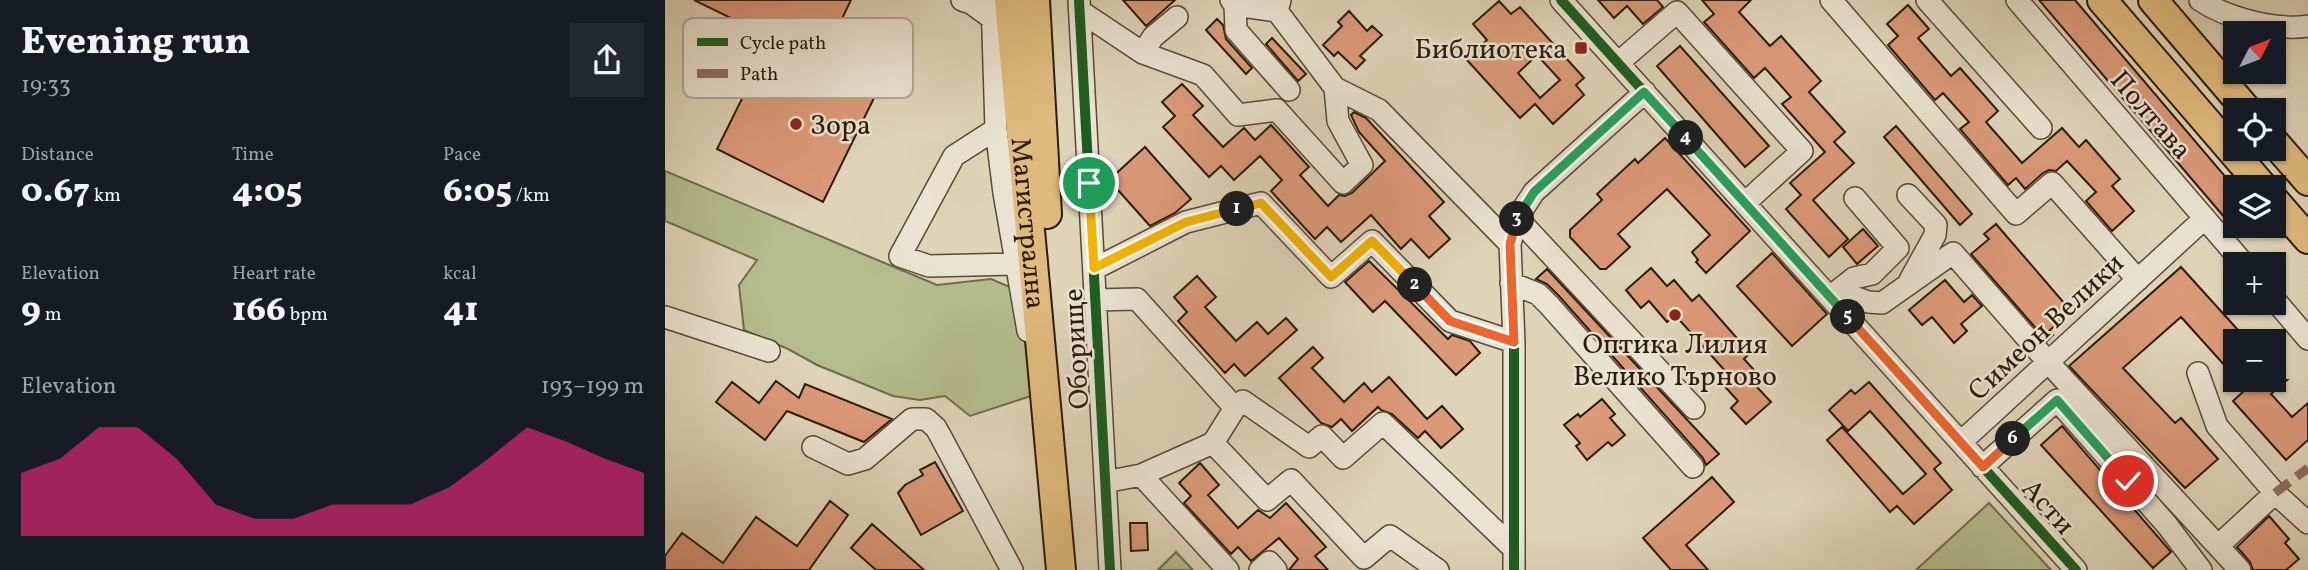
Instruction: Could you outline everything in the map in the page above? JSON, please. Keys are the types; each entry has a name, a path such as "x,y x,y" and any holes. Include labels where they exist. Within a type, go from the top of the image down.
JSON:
{"main road":[{"path":"1035,0 1051,281 1061,565"},
{"path":"1038,76 1044,0"},
{"path":"2102,0 2253,175"},
{"path":"2153,0 2237,98"},
{"name":"Магистрална","path":"984,4 1049,439 1061,565"},
{"path":"2286,156 2308,181"},
{"path":"2286,214 2308,239"}],"street":[{"name":"Симеон Велики","path":"1561,0 1745,203 1834,294 1961,442 2205,218"},
{"path":"1831,0 2016,214 2052,183 2138,280"},
{"path":"1927,0 2041,128"},
{"name":"Полтава","path":"2017,0 2234,252"},
{"path":"2200,0 2223,14 2279,25 2308,26"},
{"path":"1289,90 1236,30 1233,2 1279,6 1335,88 1379,110 1510,244"},
{"path":"984,4 996,129 1015,264 1049,439"},
{"path":"1080,5 1143,53 1202,75 1238,115 1277,110 1343,183 1362,165 1338,121 1335,88"},
{"name":"Оборище","path":"1080,5 1110,570"},
{"path":"1618,64 1677,12 1802,151 1745,203"},
{"path":"1143,53 1153,37 1177,17"},
{"path":"1514,570 1514,342 1510,244 1517,218 1534,192 1644,92"},
{"path":"996,129 954,156 900,256 929,266 1015,264"},
{"path":"1908,195 1936,226 1935,235 1912,274 1911,283"},
{"path":"1834,294 1854,278 1871,274 1898,248 1855,198"},
{"path":"1094,268 1186,222 1261,203 1331,277 1372,241 1450,321 1514,342"},
{"path":"1517,218 1694,408"},
{"path":"1834,294 1882,303 1953,253 2048,362 2240,570"},
{"path":"1511,284 1538,294 1549,305 1693,467"},
{"path":"1095,300 1137,299 1235,408"},
{"path":"2286,313 2308,339"},
{"path":"665,317 769,351"},
{"path":"2198,373 2217,426 2275,493 2308,523"},
{"path":"1983,467 2057,400 2167,525 2201,570"},
{"path":"1105,482 1141,475 1213,443 1235,408 1243,401 1309,447 1322,436 1343,458 1383,423 1513,548"},
{"path":"813,447 848,464 865,459 912,419 926,419 941,437 1012,569"},
{"name":"Асти","path":"1961,442 2076,570"},
{"path":"1213,443 1267,500 1291,480 1364,558 1389,536 1438,570"},
{"path":"1141,475 1228,570"},
{"path":"2218,545 2275,493"},
{"path":"1260,570 1269,562 1276,570"}],"green space":[{"path":"665,171 937,285 991,279 1010,287 1021,302 1034,395 970,416 945,396 920,400 893,396 817,365 744,330 739,285 757,260 665,221"},
{"path":"1989,503 2051,570 1916,570"},
{"path":"1176,552 1193,570 1158,570"}],"building":[{"name":"Зора","path":"694,0 851,0 842,18 731,18"},
{"path":"1123,0 1175,0 1146,26"},
{"path":"1598,0 1657,0 1663,7 1643,24 1627,6 1614,18"},
{"path":"1702,0 1751,0 1739,12 1770,46 1781,36 1821,81 1809,92 1845,132 1834,142 1854,163 1813,200 1848,239 1829,257 1786,209 1801,195 1790,183 1825,152 1782,104 1791,97 1765,68 1754,78 1704,22 1714,14"},
{"path":"2039,0 2075,0 2224,175 2223,216"},
{"path":"1499,1 1511,14 1520,7 1584,78 1576,85 1584,95 1553,124 1535,104 1520,118 1466,59 1487,40 1473,24","holes":["1537,55 1560,80 1540,98 1518,73"]},
{"path":"1908,5 1929,29 1918,38 1951,76 1960,68 1998,111 1986,122 2022,163 2062,128 2079,147 2086,140 2120,179 2112,186 2134,211 2112,231 2086,201 2096,192 2067,161 2056,171 2043,173 2025,189 2016,178 2008,185 1960,129 1969,122 1943,93 1935,100 1888,45 1898,36 1887,24"},
{"path":"1349,11 1367,31 1372,26 1382,35 1360,56 1365,60 1356,69 1338,52 1334,56 1323,45 1342,26 1338,22"},
{"path":"1217,19 1223,25 1226,39 1252,68 1246,74 1206,30"},
{"path":"1272,38 1306,74 1298,81 1266,44"},
{"path":"1680,46 1769,146 1745,167 1657,66"},
{"path":"1182,84 1203,106 1193,115 1223,147 1244,128 1255,140 1271,125 1309,167 1300,175 1328,206 1339,195 1352,193 1385,161 1359,132 1351,115 1354,112 1366,118 1444,202 1429,216 1450,239 1429,258 1411,239 1401,249 1371,215 1341,242 1327,227 1315,239 1271,191 1282,180 1260,156 1234,180 1221,166 1209,177 1163,127 1175,116 1162,102"},
{"name":"Зора","path":"742,98 874,98 823,202 717,149"},
{"path":"1896,126 1972,214 1960,225 1884,137"},
{"path":"1665,138 1750,231 1706,273 1696,262 1698,260 1692,252 1710,235 1667,189 1618,234 1630,247 1606,269 1600,269 1570,237 1570,230 1602,200 1597,194 1635,159 1638,163"},
{"path":"1145,147 1191,199 1175,213 1150,226 1109,180"},
{"path":"1996,224 2071,311 2049,331 2053,335 2047,341 1971,254 1989,239 1984,234"},
{"path":"1863,229 1878,246 1857,264 1843,247"},
{"path":"1772,253 1827,314 1792,346 1737,286"},
{"path":"1369,261 1448,339 1452,335 1470,341 1480,353 1456,375 1385,301 1373,312 1345,282"},
{"path":"2181,267 2237,329 2223,329 2223,364 2181,317 2123,368 2175,423 2181,418 2218,459 2185,488 2069,366"},
{"path":"1651,268 1667,286 1674,280 1692,301 1699,295 1750,353 1744,359 1763,380 1756,386 1771,402 1746,424 1731,408 1738,401 1719,380 1727,373 1675,315 1667,322 1649,301 1641,308 1626,290"},
{"path":"1547,269 1719,454 1706,465 1703,458 1559,296 1547,284 1536,279"},
{"path":"1197,276 1216,297 1205,307 1236,341 1257,322 1268,334 1286,318 1297,330 1245,376 1234,364 1225,373 1178,321 1187,312 1174,297"},
{"path":"1945,280 1964,302 1972,295 1982,306 1961,324 1967,331 1954,343 1932,317 1922,325 1909,310"},
{"path":"1313,347 1323,358 1312,368 1344,402 1364,383 1372,392 1389,377 1427,419 1442,406 1463,429 1441,448 1425,431 1418,438 1392,414 1378,407 1352,431 1341,419 1332,427 1321,423 1279,378"},
{"path":"776,381 799,398 805,384 892,419 864,442 787,411 765,440 716,402 732,382 759,403"},
{"path":"1869,382 1941,463 1934,469 1952,490 1914,524 1897,506 1890,512 1827,440 1842,427 1903,494 1926,474 1870,411 1848,431 1829,410 1851,390 1855,394"},
{"path":"2243,392 2273,392 2271,394 2292,417 2308,403 2308,440 2286,460 2233,401"},
{"path":"1602,399 1615,414 1610,418 1625,435 1612,446 1608,442 1587,460 1576,446 1580,443 1564,425 1578,414 1580,417"},
{"path":"2062,426 2171,552 2153,568 2041,445"},
{"path":"935,462 963,511 921,535 898,493 905,485 923,475 920,470"},
{"path":"1200,463 1219,485 1208,495 1238,528 1258,510 1270,518 1286,503 1326,547 1315,556 1328,570 1289,570 1298,559 1279,538 1251,561 1238,547 1231,554 1184,503 1191,496 1179,483"},
{"path":"1712,477 1734,502 1686,545 1708,570 1671,570 1643,538"},
{"path":"830,501 848,515 809,570 665,570 665,556 682,533 723,563 756,517 797,546"},
{"path":"2269,516 2289,539 2285,543 2299,559 2286,570 2253,570 2250,562 2237,547"},
{"path":"1130,523 1147,523 1148,550 1131,551"},
{"path":"872,524 924,570 876,570 851,548"}],"marked path":[{"path":"2275,493 2308,468"}],"cycle path":[{"path":"1079,0 1110,570"},
{"path":"1561,0 2076,570"},
{"path":"1514,570 1514,342 1510,244 1517,218 1534,192 1645,92"}],"place":[{"name":"Библиотека","path":"1581,48"},
{"name":"Зора","path":"796,124"},
{"name":"Оптика Лилия Велико Търново","path":"1675,315"}],"route":[{"path":"1089,183 1094,268 1186,222 1261,203 1331,277 1372,241 1450,321 1514,342 1510,244 1517,218 1534,192 1644,92 1983,467 2057,400 2128,481"}]}
